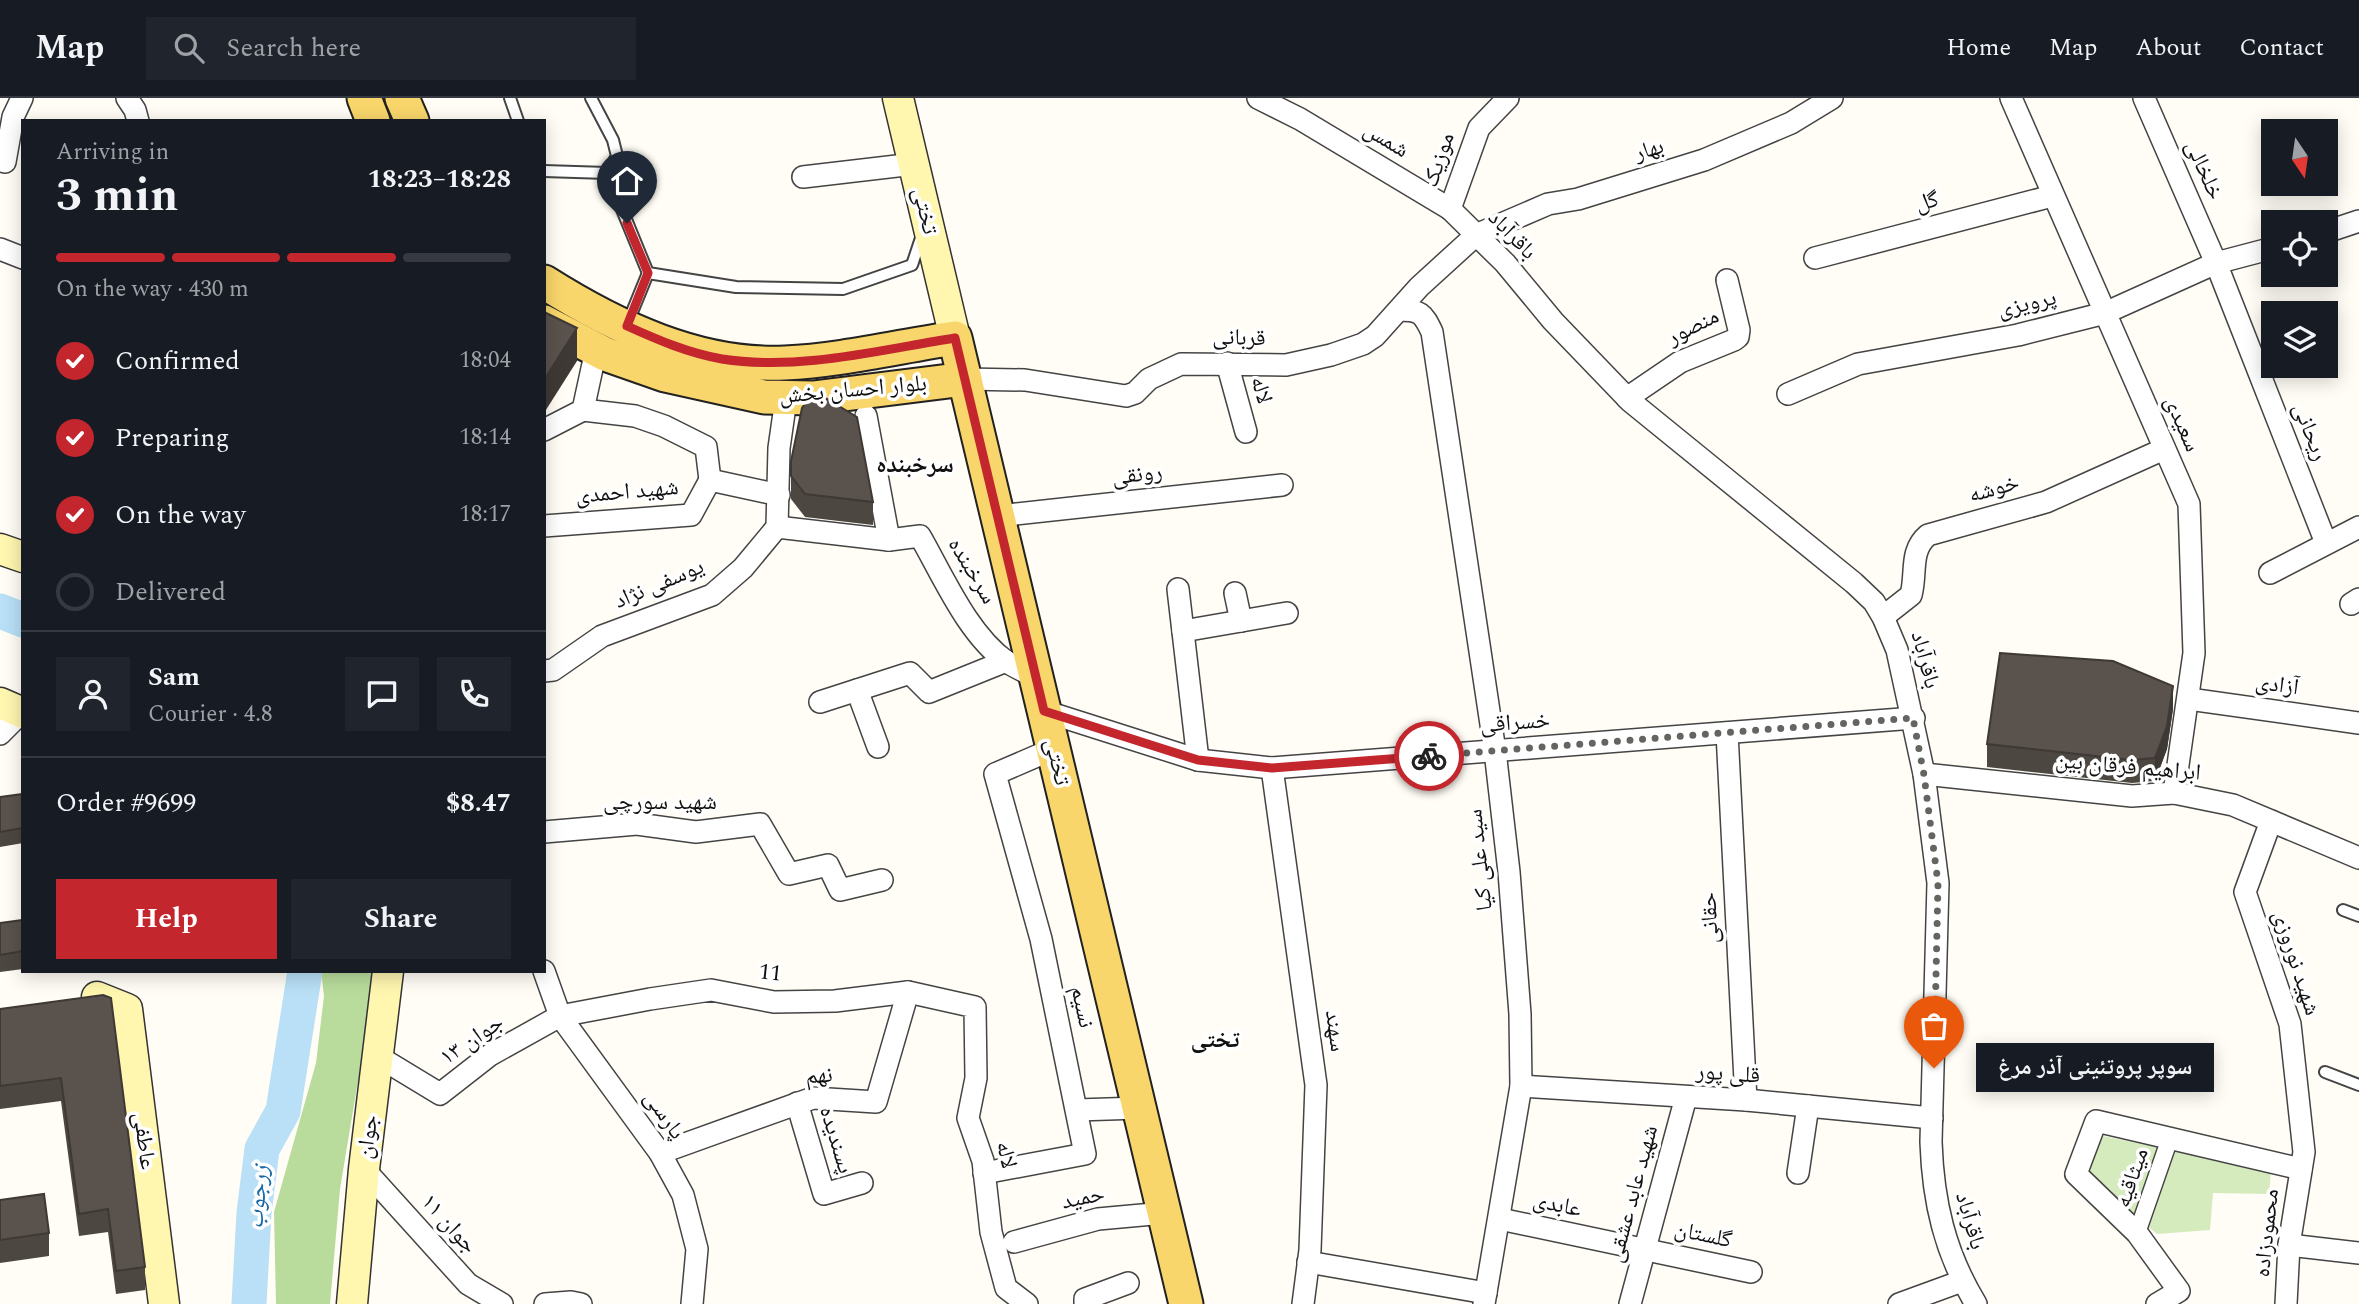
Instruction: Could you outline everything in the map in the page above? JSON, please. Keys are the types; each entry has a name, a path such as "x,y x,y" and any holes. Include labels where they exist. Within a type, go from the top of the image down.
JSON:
{"main road":[{"path":"364,98 372,119"},
{"path":"402,98 411,119"},
{"name":"تختی","path":"898,98 1186,1304"},
{"name":"بلوار احسان بخش","path":"546,283 569,298 679,349 722,359 797,362 955,338"},
{"name":"بلوار احسان بخش","path":"546,323 596,350 665,375 730,391 786,399 965,379"},
{"path":"883,349 897,352 906,364 905,379 894,389"},
{"path":"0,549 21,556"},
{"path":"0,703 21,711"},
{"name":"جوان","path":"352,1304 364,1169 388,973"},
{"name":"عاطفی","path":"88,990 127,1010 164,1304"}],"street":[{"path":"5,163 13,117 22,98"},
{"path":"127,98 137,119"},
{"name":"موزیک","path":"1450,209 1479,128 1508,98"},
{"name":"بهار","path":"1476,234 1548,204 1578,199 1703,160 1791,123 1832,98"},
{"name":"سعیدی","path":"2011,98 2189,504 2194,653 2174,793"},
{"name":"خلخالی","path":"2144,98 2216,262"},
{"name":"شمس","path":"1266,99 1450,209"},
{"path":"803,177 914,164"},
{"name":"گل","path":"1815,258 2052,196"},
{"name":"باقرآباد","path":"1450,209 1505,263 1553,321 1627,398 1854,583 1874,602 1883,617 1897,650 1913,718 1924,775 1938,883 1932,1182 1952,1258 1976,1304"},
{"path":"2338,228 2359,221"},
{"name":"قربانی","path":"965,379 1025,380 1126,396 1135,393 1149,379 1181,364 1275,366 1331,355 1363,344 1376,336 1419,287 1476,234"},
{"path":"0,249 21,257"},
{"name":"پرویزی","path":"1788,394 1858,364 2018,335 2105,313 2216,262 2261,250"},
{"name":"ریحانی","path":"2216,262 2326,543"},
{"name":"منصور","path":"1627,398 1680,362 1738,337 1739,330 1727,280"},
{"name":"سید علی کیا","path":"1399,310 1414,310 1424,316 1432,332 1495,751 1509,872 1520,1014 1521,1086 1485,1298"},
{"path":"583,410 596,350"},
{"name":"لاله","path":"1227,363 1246,432"},
{"path":"777,527 779,449 786,399"},
{"path":"546,429 583,410 635,416 664,426 706,447 710,480"},
{"path":"866,416 889,540"},
{"name":"خوشه","path":"1883,617 1911,595 1916,551 1928,535 2046,502 2164,449"},
{"name":"شهید احمدی","path":"546,526 691,515 710,480 779,495"},
{"name":"رونقی","path":"998,516 1282,485"},
{"name":"سرخبنده","path":"777,527 889,540 920,536 961,610 988,645 1006,661 1036,678"},
{"name":"یوسفی نژاد","path":"546,671 553,670 602,636 712,595 743,568 777,527"},
{"path":"2270,573 2359,527"},
{"path":"1178,589 1198,760"},
{"path":"1235,593 1241,621"},
{"path":"1183,631 1287,613"},
{"path":"820,702 910,673 929,692 1006,661"},
{"path":"857,690 878,747"},
{"name":"آزادی","path":"2189,699 2359,723"},
{"name":"خسراقی","path":"1044,711 1198,760 1272,768 1913,718"},
{"path":"0,734 21,714"},
{"name":"حقانی","path":"1727,733 1746,1100"},
{"name":"نسیم","path":"984,1173 1085,1154 1041,939 995,774 1053,749"},
{"name":"سهند","path":"1272,768 1316,1085 1308,1262 1303,1304"},
{"name":"ابراهیم فرقان بین","path":"1924,775 2132,796 2174,793 2233,806 2359,858"},
{"name":"شهید نوروزی","path":"2271,821 2245,892 2290,1024 2304,1152 2301,1169"},
{"name":"شهید سورچی","path":"546,832 637,824 696,832 760,824 789,874 828,866 840,890 881,880"},
{"name":"پارسی","path":"545,973 560,1016 660,1153 683,1195 697,1249 698,1303"},
{"name":"11","path":"560,1016 711,990 774,1002 835,1001 908,992 975,1007"},
{"name":"نهم","path":"660,1153 813,1098 876,1102 908,992"},
{"name":"لاله","path":"975,1007 976,1078 968,1118 983,1161 991,1232 1006,1288 1027,1304"},
{"name":"جوان ۱۳","path":"379,1057 440,1094 490,1055 560,1016"},
{"name":"قلی پور","path":"1521,1086 1746,1100 1932,1118"},
{"name":"شهید عابد عشقی","path":"1630,1304 1686,1097"},
{"name":"پسندیده","path":"797,1103 824,1194 862,1183"},
{"path":"1798,1173 1808,1106"},
{"path":"1077,1110 1139,1108"},
{"path":"2157,1304 2179,1291 2137,1233 2076,1174 2095,1121 2301,1169"},
{"name":"میثاقیه","path":"2137,1233 2170,1138"},
{"name":"جوان ۱۱","path":"364,1169 468,1284 502,1304"},
{"name":"محمودزاده","path":"2286,1304 2289,1245 2301,1169"},
{"name":"حمید","path":"1014,1242 1098,1219 1164,1213"},
{"name":"عابدی","path":"1500,1219 1645,1250"},
{"path":"2289,1245 2359,1253"},
{"name":"گلستان","path":"1645,1250 1751,1272"},
{"path":"1308,1262 1485,1298"},
{"path":"1899,1304 1962,1281"},
{"path":"1085,1304 1085,1299 1128,1283"},
{"path":"545,1304 581,1304"}],"lane":[{"path":"510,98 517,119"},
{"path":"591,98 613,141 617,156 607,173"},
{"path":"546,171 607,173"},
{"path":"607,173 648,273 627,326"},
{"path":"648,273 736,287 843,289 912,265 927,219"},
{"path":"2343,910 2359,916"},
{"path":"2325,1072 2359,1085"}],"green space":[{"path":"321,973 373,973 371,1003 340,1189 330,1304 276,1304 274,1212 316,1063 324,996"},
{"path":"2098,1135 2271,1171 2269,1194 2213,1193 2210,1230 2157,1234 2086,1175"}],"building":[{"path":"546,313 577,328 546,377"},
{"path":"812,394 819,394 857,417 873,502 805,494 791,476 791,461 802,408"},
{"path":"2000,653 2113,661 2173,686 2167,726 2155,758 2132,760 1987,744"},
{"path":"21,794 21,828 0,832 0,797"},
{"path":"21,920 21,951 0,955 0,923"},
{"path":"103,995 111,998 145,1267 116,1271 108,1209 79,1214 61,1078 0,1086 0,1009"},
{"path":"44,1194 49,1233 0,1240 0,1200"}],"waterway":[{"name":"زرجوب","path":"0,611 21,619"},
{"name":"زرجوب","path":"249,1304 254,1213 262,1149 283,1111 305,973"}],"way so far":[{"path":"1429,756 1913,718 1924,775 1938,883 1934,1068"}],"place":[{"name":"سوپر پروتئینی آذر مرغ","path":"1934,1068"}],"district":[{"name":"سرخبنده","path":"915,465"},
{"name":"تختی","path":"1215,1040"}],"route":[{"path":"627,223 648,273 627,326 679,349 722,359 784,363 955,338 1044,711 1198,760 1272,768 1429,756"}]}
